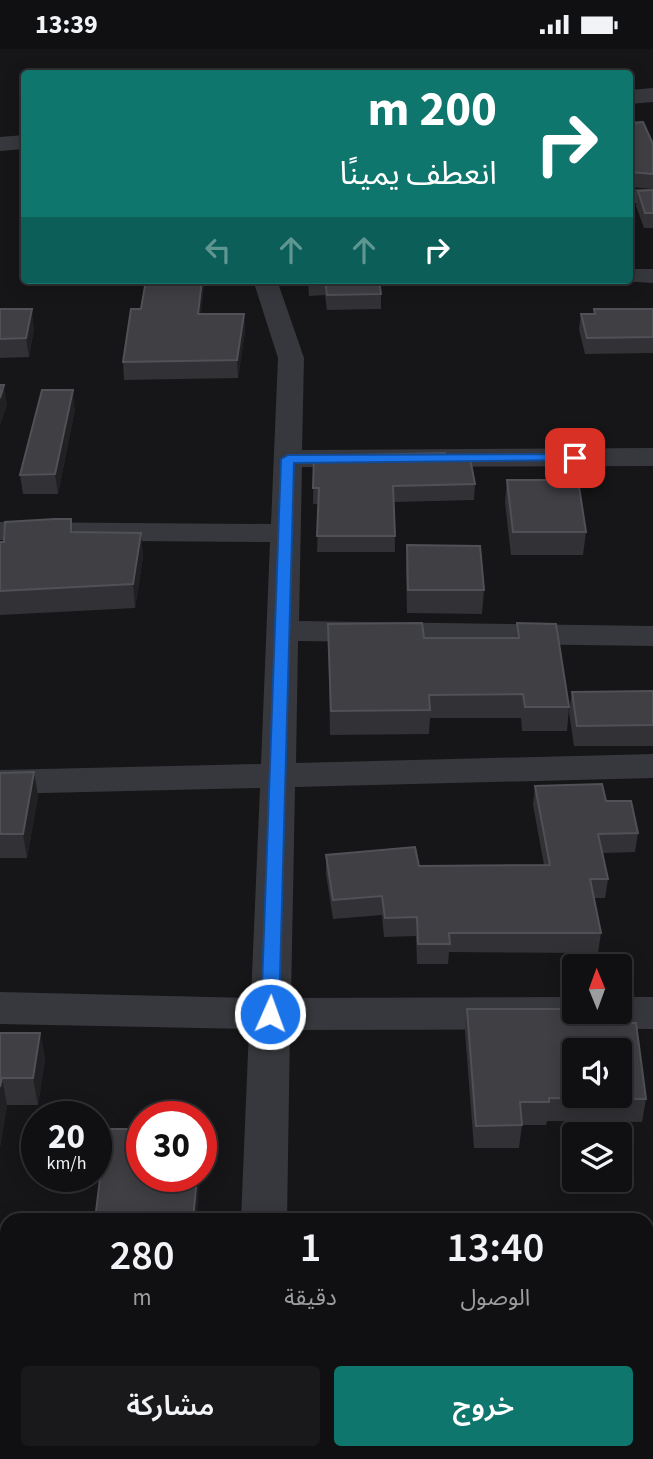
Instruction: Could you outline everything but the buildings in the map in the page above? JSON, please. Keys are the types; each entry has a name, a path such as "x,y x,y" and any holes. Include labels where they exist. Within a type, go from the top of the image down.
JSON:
{"street":[{"path":"633,97 653,95"},
{"path":"0,143 21,142"},
{"path":"633,196 653,196"},
{"path":"633,277 653,277"},
{"path":"264,1213 291,358 266,284"},
{"path":"288,459 653,457"},
{"path":"0,531 285,533"},
{"path":"282,631 653,636"},
{"path":"0,782 653,766"},
{"path":"0,1008 270,1014 653,1013"}],"route":[{"path":"270,1014 288,459 575,458"}]}
